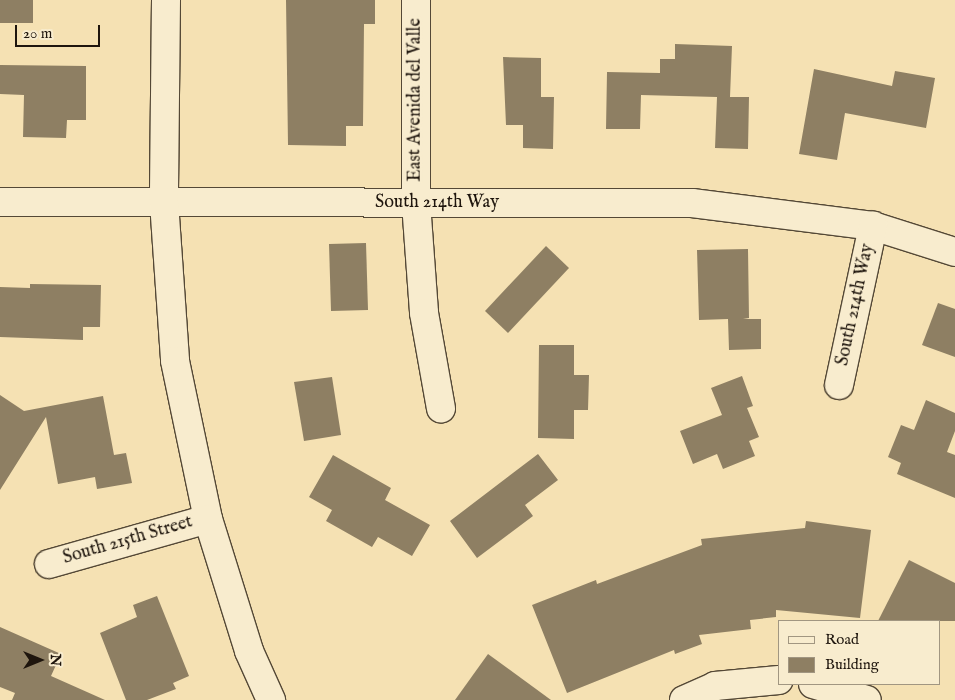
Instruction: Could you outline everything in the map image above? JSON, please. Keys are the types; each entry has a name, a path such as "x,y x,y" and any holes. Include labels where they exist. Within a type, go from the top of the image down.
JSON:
{"street":[{"path":"166,0 164,202 175,361 208,519 249,651 271,700"},
{"name":"East Avenida del Valle","path":"416,0 416,203 424,314 441,408"},
{"name":"South 214th Way","path":"0,202 692,203 873,226 955,252"},
{"name":"South 214th Way","path":"839,385 873,226"},
{"name":"South 215th Street","path":"49,564 208,519"},
{"path":"684,700 715,686 778,680"},
{"path":"816,685 867,700"}],"building":[{"path":"0,0 33,0 33,23 0,23"},
{"path":"286,0 375,0 375,24 364,24 363,126 346,126 346,146 288,145"},
{"path":"675,44 732,46 730,97 749,97 748,149 715,148 717,97 641,95 640,129 606,129 607,72 660,73 660,59 675,59"},
{"path":"503,57 541,58 541,97 554,97 553,149 523,148 523,125 506,125"},
{"path":"0,65 86,66 86,120 67,120 66,138 23,137 24,95 0,94"},
{"path":"814,69 892,86 895,71 935,78 926,128 845,113 837,160 799,154"},
{"path":"366,243 368,310 331,311 329,244"},
{"path":"546,246 569,268 508,333 485,311"},
{"path":"748,249 749,318 743,319 761,319 761,349 729,350 728,319 699,320 697,250"},
{"path":"30,284 101,285 100,327 83,327 83,340 0,337 0,287 30,288"},
{"path":"938,303 955,309 955,357 922,345"},
{"path":"539,345 574,345 574,375 589,375 588,410 574,410 574,439 538,438"},
{"path":"742,376 753,406 747,408 759,437 749,441 755,456 723,469 717,454 693,464 680,431 722,415 711,388"},
{"path":"332,377 341,435 304,441 294,382"},
{"path":"0,395 24,411 103,396 114,455 126,453 132,483 97,489 95,477 58,484 46,417 0,490"},
{"path":"926,400 955,413 955,431 947,452 955,455 955,498 897,474 901,463 888,457 901,425 914,430"},
{"path":"538,454 558,480 525,505 533,516 477,558 450,521"},
{"path":"333,455 391,488 385,500 430,525 412,556 378,537 372,547 326,521 332,510 309,497"},
{"path":"806,521 871,530 860,618 776,610 776,617 750,620 751,629 699,635 702,644 675,654 674,650 567,693 532,605 596,580 597,584 702,545 701,539 805,528"},
{"path":"909,560 955,583 955,621 879,620"},
{"path":"157,596 189,676 173,683 176,689 147,700 126,700 100,633 137,617 133,605"},
{"path":"0,627 61,654 51,676 105,700 12,700 15,693 0,687"},
{"path":"488,654 551,700 455,700"}]}
